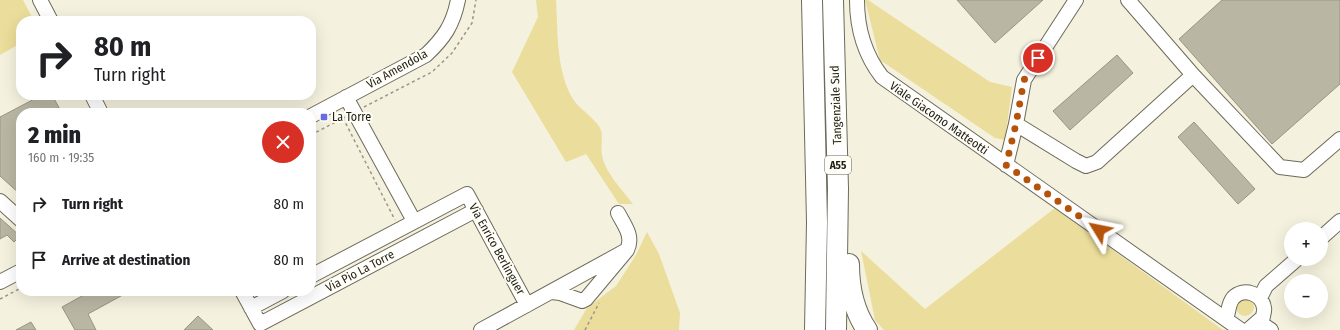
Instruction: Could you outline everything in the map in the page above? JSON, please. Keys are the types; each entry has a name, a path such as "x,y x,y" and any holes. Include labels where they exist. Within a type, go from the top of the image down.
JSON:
{"highway":[{"name":"Tangenziale Sud","path":"812,0 817,222 814,330"},
{"name":"Tangenziale Sud","path":"833,0 837,129 838,244 836,330"},
{"path":"837,129 849,199 849,275 856,309 867,330"}],"street":[{"path":"40,0 48,16"},
{"name":"Via Amendola","path":"316,113 426,55 450,29 458,0"},
{"name":"Viale Giacomo Matteotti","path":"857,0 858,23 861,39 873,66 882,77 1241,330"},
{"path":"1006,165 1016,124 1024,80 1076,0"},
{"path":"1128,0 1193,75 1280,168 1304,170 1340,139"},
{"path":"1016,124 1086,166 1097,162 1193,75"},
{"path":"346,97 414,221"},
{"name":"Via Pio La Torre","path":"316,273 467,194"},
{"name":"Via Enrico Berlinguer","path":"467,194 528,305"},
{"path":"0,201 16,215"},
{"name":"Via Pio La Torre","path":"316,294 476,210"},
{"path":"552,292 582,300 586,299 627,250 631,243 631,237 618,213"},
{"path":"1328,232 1340,221"},
{"name":"Via Enrico Berlinguer","path":"481,330 627,250"},
{"path":"1260,298 1266,286 1289,266"},
{"path":"590,270 598,273 599,283"},
{"path":"0,282 16,274"},
{"path":"1226,319 1232,299 1237,294 1251,292 1260,298 1264,308 1263,317 1253,326"},
{"name":"Via Pio La Torre","path":"245,296 260,324 313,296"},
{"path":"251,308 262,296"},
{"path":"1253,326 1271,330"}],"path":[{"path":"343,118 400,229"},
{"path":"0,299 16,291"}],"shaded area":[{"path":"0,0 23,0 31,16 16,16 16,46 0,55"},
{"path":"536,0 556,0 559,51 563,76 567,88 579,107 594,120 600,128 602,134 603,161 606,168 614,181 633,204 619,204 586,154 566,162 512,72 538,17"},
{"path":"865,0 868,0 990,82 1012,87 1005,140 995,138 880,60"},
{"path":"1055,208 1223,330 884,330 875,320 861,251 925,309"},
{"path":"647,232 659,254 680,313 679,330 574,330 587,308 616,286 636,255"},
{"path":"1241,298 1249,298 1254,303 1252,314 1249,316 1241,316 1236,311 1236,303"}],"building":[{"path":"957,0 1043,0 995,43"},
{"path":"1222,0 1340,0 1340,84 1272,144 1179,39"},
{"path":"1117,55 1133,73 1070,130 1053,111"},
{"path":"32,100 55,100 59,108 17,108"},
{"path":"16,109 16,190 0,176 0,117"},
{"path":"1194,122 1255,189 1238,204 1178,137"},
{"path":"0,218 16,232 16,240 14,242 7,235 0,239"},
{"path":"82,296 121,296 88,314 96,330 75,330 62,307"},
{"path":"198,316 213,330 184,330"},
{"path":"31,322 36,330 16,330"}],"place":[{"name":"La Torre","path":"324,117"}],"route":[{"path":"1038,58 1024,80 1022,86 1016,124 1006,165 1099,230"}]}
